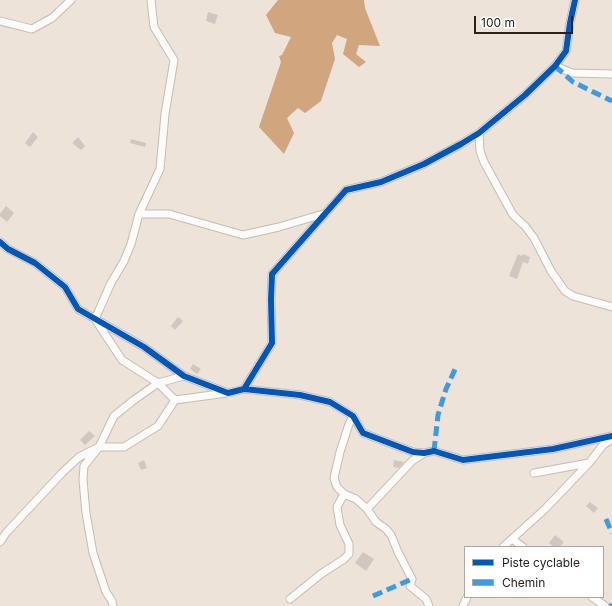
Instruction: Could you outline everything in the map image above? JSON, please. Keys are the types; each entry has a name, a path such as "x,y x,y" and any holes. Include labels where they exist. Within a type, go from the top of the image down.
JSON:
{"street":[{"path":"0,21 32,29 52,18 71,0"},
{"path":"96,319 111,283 124,261 131,244 139,214 160,169 165,114 174,60 154,26 151,0"},
{"path":"244,389 272,342 272,274 346,190 381,182 424,164 479,133 525,95 555,66 566,51 575,0"},
{"path":"555,66 572,73 612,74"},
{"path":"479,133 480,151 484,162 513,215 525,226 534,238 551,271 565,291 573,296 612,307"},
{"path":"139,214 169,214 243,235 279,227 324,214"},
{"path":"0,242 8,249 36,263 65,287 78,309 144,347 184,376 228,393"},
{"path":"96,319 122,360 158,383 175,400"},
{"path":"113,606 112,601 106,592 93,553 86,513 83,480 84,466 99,447 114,416 158,383 184,376"},
{"path":"0,542 6,533 79,457 99,447 124,448 158,426 175,400 228,393 244,389 300,395 330,402 353,416 363,433 413,452 434,452 463,460 553,449 612,437"},
{"path":"353,416 340,452 334,478 337,487 344,494 356,499 367,509 376,522 386,529 391,535 412,579 410,586 426,599 430,606"},
{"path":"504,546 545,509 612,437"},
{"path":"367,509 412,461 424,453"},
{"path":"534,473 589,463"},
{"path":"290,599 349,554 349,544 340,525 337,507 344,494"},
{"path":"512,539 522,546"},
{"path":"593,598 605,606"}],"shaded area":[{"path":"278,0 364,0 365,8 380,46 359,45 356,54 366,62 359,67 343,54 347,39 337,35 332,43 335,59 321,101 305,113 298,108 287,118 294,133 284,154 259,127 281,62 279,56 282,55 291,37 275,33 266,15"}],"building":[{"path":"208,12 218,15 215,24 206,21"},
{"path":"33,132 38,137 30,147 25,143"},
{"path":"78,137 85,146 81,150 72,143"},
{"path":"131,139 146,143 145,147 130,143"},
{"path":"6,206 14,213 7,222 0,216"},
{"path":"518,254 522,256 523,254 530,257 528,264 523,262 517,279 509,276"},
{"path":"178,317 183,321 175,330 171,326"},
{"path":"193,364 201,369 197,374 190,369"},
{"path":"89,431 95,436 85,445 80,440"},
{"path":"144,460 147,468 141,470 138,463"},
{"path":"394,460 404,462 399,468 393,467"},
{"path":"590,502 598,508 594,513 586,506"},
{"path":"555,535 564,542 561,546 553,546 549,543"},
{"path":"363,552 374,559 366,571 355,563"}],"marked path":[{"path":"555,66 573,82 612,101"},
{"path":"434,451 438,415 446,389 457,365"},
{"path":"606,519 612,533"},
{"path":"373,596 412,579"}],"cycle path":[{"path":"244,389 272,343 272,274 346,190 381,182 424,164 479,133 525,95 555,66 566,51 575,0"},
{"path":"0,242 8,249 35,263 65,287 78,309 144,347 184,376 228,393 244,389 300,395 330,402 353,416 363,433 413,452 424,453 434,451 463,460 553,449 612,436"}]}
